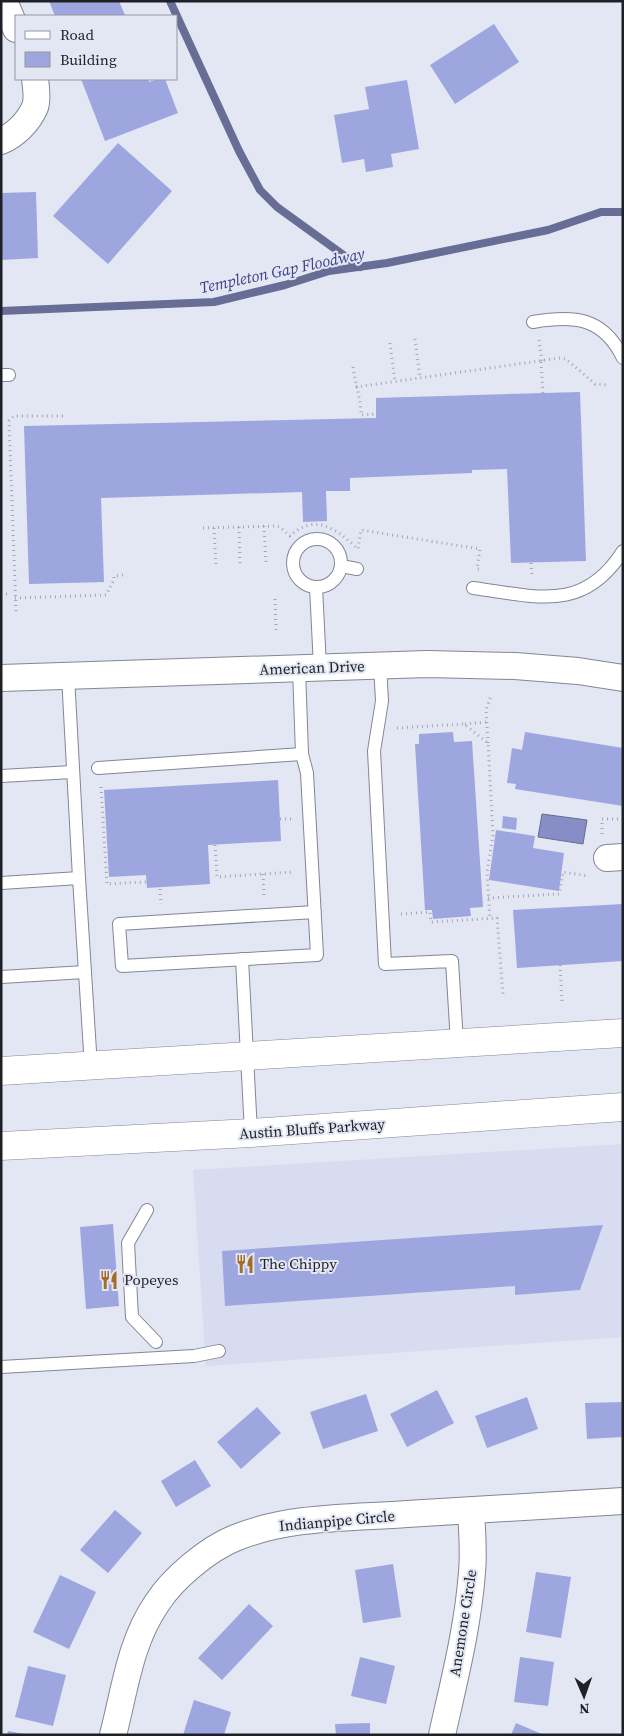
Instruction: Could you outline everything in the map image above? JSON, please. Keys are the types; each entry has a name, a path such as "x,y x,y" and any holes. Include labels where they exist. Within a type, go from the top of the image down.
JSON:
{"main road":[{"path":"1,1072 623,1033"},
{"name":"Austin Bluffs Parkway","path":"1,1146 250,1133 623,1107"}],"street":[{"path":"4,1 15,27"},
{"path":"1,140 32,131 36,106 35,80"},
{"name":"American Drive","path":"1,678 380,665 471,664 578,671 623,678"},
{"name":"Indianpipe Circle","path":"113,1735 130,1659 142,1627 158,1601 182,1574 210,1552 234,1538 272,1526 323,1519 623,1501"},
{"name":"Anemone Circle","path":"442,1735 458,1660 473,1570 471,1511"}],"lane":[{"path":"533,322 555,318 572,318 587,322 609,336 623,358"},
{"path":"318,539 326,541 338,551 340,566 338,573 330,583 316,587 302,582 297,577 292,564 297,548 310,540 318,539"},
{"path":"473,588 531,596 558,597 573,594 586,588 605,574 623,551"},
{"path":"340,566 357,569"},
{"path":"315,912 119,924 122,966 317,955 315,912 307,773 302,754 316,587"},
{"path":"380,665 382,701 374,751 385,964 452,961 458,1044"},
{"path":"68,676 91,1067"},
{"path":"98,768 302,754"},
{"path":"1,776 73,772"},
{"path":"1,883 79,878"},
{"path":"242,959 248,1056 250,1133"},
{"path":"1,977 85,972"},
{"path":"147,1210 128,1243 132,1317 156,1342"},
{"path":"1,1368 194,1356 219,1351"}],"path":[{"path":"539,338 543,393"},
{"path":"415,339 420,378"},
{"path":"390,343 395,382"},
{"path":"356,387 560,358 566,359 595,384 609,385"},
{"path":"352,367 362,415 376,414"},
{"path":"16,611 9,421 14,416 63,416"},
{"path":"204,528 280,527 290,536 312,525 327,526 341,534 358,549 361,530 480,549 477,569 486,570"},
{"path":"264,526 266,564"},
{"path":"238,527 240,565"},
{"path":"214,528 216,565"},
{"path":"522,576 533,578 531,563"},
{"path":"15,598 106,595 114,580 114,576 124,575"},
{"path":"1,594 11,594"},
{"path":"275,599 276,631"},
{"path":"490,919 487,872 493,835 486,710 491,695"},
{"path":"408,727 487,722"},
{"path":"464,724 488,743"},
{"path":"101,785 107,884 146,882"},
{"path":"488,898 560,894 563,872 606,858 602,820 623,819"},
{"path":"214,845 217,876 297,872"},
{"path":"421,913 430,912 431,922 497,918 503,994"},
{"path":"560,965 562,1002"}],"shaded area":[{"path":"623,1144 623,1337 206,1366 193,1170"}],"water":[{"path":"542,814 587,820 583,844 538,837"}],"building":[{"path":"49,1 119,1 125,15 55,15"},
{"path":"494,24 519,62 455,104 430,65"},
{"path":"81,80 148,80 149,82 165,80 178,113 105,141"},
{"path":"407,80 419,149 391,154 393,167 366,172 364,159 342,163 334,115 369,109 365,87"},
{"path":"118,143 172,191 108,264 53,216"},
{"path":"36,192 38,258 1,260 1,193"},
{"path":"580,392 586,561 511,563 507,469 472,470 472,473 350,478 350,491 326,491 327,521 303,522 302,492 101,498 104,582 29,584 24,426 376,418 376,398"},
{"path":"453,732 454,742 472,741 483,907 470,908 471,916 433,919 432,910 425,910 415,744 419,744 419,734"},
{"path":"525,732 623,748 623,806 515,789 516,784 507,783 512,748 522,750"},
{"path":"278,780 281,841 208,845 210,884 147,888 146,875 109,877 104,790"},
{"path":"503,816 517,818 516,830 502,828"},
{"path":"496,830 535,836 533,848 564,853 559,891 489,880"},
{"path":"623,904 623,961 517,968 513,910"},
{"path":"113,1224 119,1306 86,1309 80,1227"},
{"path":"603,1225 580,1290 515,1295 515,1286 225,1306 222,1251"},
{"path":"437,1390 454,1423 407,1447 390,1414"},
{"path":"366,1394 378,1431 323,1449 310,1412"},
{"path":"527,1397 538,1429 487,1448 475,1416"},
{"path":"623,1402 623,1437 587,1439 585,1403"},
{"path":"257,1407 281,1433 241,1469 217,1442"},
{"path":"195,1460 211,1486 176,1507 161,1481"},
{"path":"115,1510 142,1533 108,1573 80,1550"},
{"path":"393,1564 401,1617 363,1623 355,1570"},
{"path":"536,1572 571,1577 561,1638 526,1632"},
{"path":"60,1575 96,1592 69,1649 33,1632"},
{"path":"249,1604 273,1626 222,1680 198,1658"},
{"path":"360,1657 395,1666 386,1704 351,1696"},
{"path":"520,1657 554,1662 548,1706 514,1702"},
{"path":"28,1666 66,1675 53,1726 15,1717"},
{"path":"194,1700 231,1712 224,1735 183,1735"},
{"path":"370,1723 370,1735 336,1735 335,1724"},
{"path":"516,1723 544,1735 511,1735"},
{"path":"8,1731 24,1734 24,1735 7,1735"}],"waterway":[{"path":"170,1 176,15"},
{"path":"178,18 239,151 260,190 277,207 360,267"},
{"name":"Templeton Gap Floodway","path":"1,311 214,302 285,285 329,271 387,263 548,230 601,212 623,212"}],"place":[{"name":"The Chippy","path":"245,1264"},
{"name":"Popeyes","path":"109,1280"}]}
